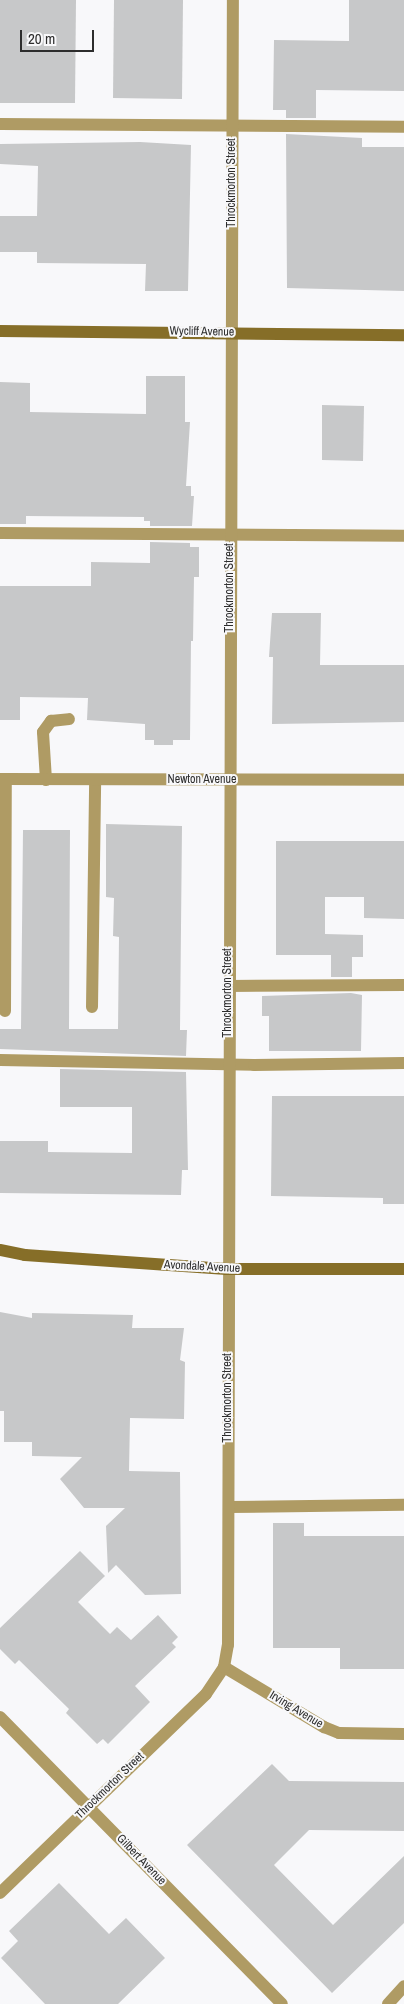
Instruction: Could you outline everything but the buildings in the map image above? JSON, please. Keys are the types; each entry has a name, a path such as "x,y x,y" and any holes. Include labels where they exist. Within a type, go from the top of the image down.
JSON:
{"main road":[{"name":"Wycliff Avenue","path":"0,331 404,335"},
{"name":"Avondale Avenue","path":"0,1250 25,1255 227,1269 404,1269"}],"street":[{"name":"Throckmorton Street","path":"0,1893 206,1694 224,1667 229,1626 227,1269 233,0"},
{"path":"0,124 404,127"},
{"path":"0,533 230,533 404,536"},
{"path":"46,780 43,732 52,721 69,719"},
{"path":"3,779 5,1011"},
{"name":"Newton Avenue","path":"3,779 404,780"},
{"path":"92,1007 96,780"},
{"path":"228,986 404,985"},
{"path":"0,1060 228,1064 404,1063"},
{"path":"229,1507 404,1505"},
{"name":"Irving Avenue","path":"224,1667 324,1727 339,1733 404,1734"},
{"name":"Gilbert Avenue","path":"0,1717 282,2004"},
{"path":"388,2004 404,1986"}]}
